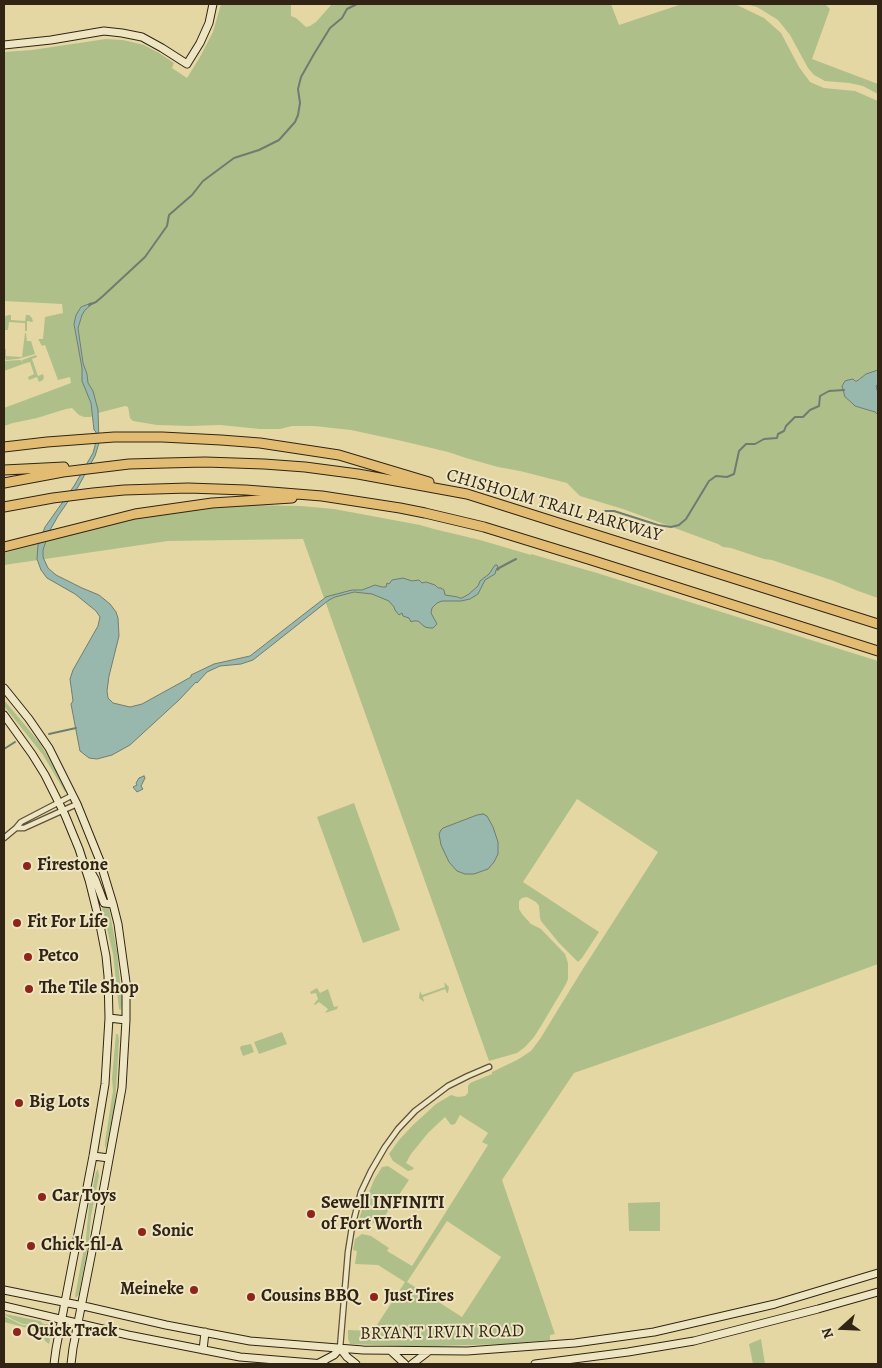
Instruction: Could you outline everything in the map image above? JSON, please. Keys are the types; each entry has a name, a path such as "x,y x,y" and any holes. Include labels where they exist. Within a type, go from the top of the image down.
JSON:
{"highway":[{"path":"4,447 47,442 162,437 269,444 339,455 467,494"},
{"name":"CHISHOLM TRAIL PARKWAY","path":"4,483 63,472 129,464 166,463 247,463 305,467 358,474 467,494 878,624"},
{"path":"4,470 129,464"},
{"path":"4,507 92,493 154,489 225,488 322,496 416,511 484,527 878,651"},
{"path":"4,547 135,514 175,507 322,496"},
{"path":"4,513 53,498"}],"street":[{"path":"4,46 104,31 142,38 187,64 200,43 209,22 213,4"},
{"path":"4,688 49,748 77,804 100,861 113,904 118,924 125,974 126,1020 122,1088 71,1364"},
{"path":"4,715 35,759 58,802 82,858 104,942 108,976 109,1018 105,1084 54,1364"},
{"path":"4,838 21,822 73,795"},
{"path":"16,828 24,828 77,804"},
{"path":"82,858 95,879 104,903 113,904"},
{"path":"109,1018 126,1020"},
{"path":"317,1364 334,1355 340,1348 352,1226 361,1192 371,1170 398,1129 415,1112 448,1086 489,1067"},
{"path":"93,1156 109,1158"},
{"name":"BRYANT IRVIN ROAD","path":"4,1290 250,1341 390,1351 429,1351 546,1346 654,1332 776,1304 878,1273"},
{"name":"BRYANT IRVIN ROAD","path":"535,1364 658,1348 694,1341 878,1292"},
{"path":"4,1306 128,1335 240,1357 324,1364"},
{"path":"203,1350 205,1332"},
{"path":"340,1348 356,1364"},
{"path":"390,1351 405,1364"},
{"path":"412,1364 429,1351"}],"green space":[{"path":"221,4 291,4 291,16 306,27 316,22 332,4 611,4 619,25 682,4 735,4 764,18 781,33 799,67 810,82 824,88 855,91 878,101 878,370 866,374 857,381 853,379 845,381 842,386 845,397 855,406 875,412 878,415 878,598 772,560 723,547 623,509 580,496 567,483 498,467 402,441 351,430 314,426 260,429 220,425 157,425 133,421 130,418 128,407 125,406 98,413 83,363 78,328 82,315 91,303 81,307 76,315 74,325 82,368 82,381 89,394 91,403 91,417 79,415 72,408 4,426 4,408 71,383 70,377 58,380 45,345 42,346 38,339 43,339 45,317 63,313 62,304 4,301 4,52 32,50 106,39 123,40 144,45 159,53 174,63 172,68 187,78 213,32"},
{"path":"746,4 825,4 830,9 812,59 878,84 878,94 863,86 825,81 814,75 808,68 790,35 778,20 757,7"},
{"path":"11,315 11,320 25,321 26,315 29,315 33,322 27,321 27,331 25,331 25,323 9,322 8,330 5,330 4,317"},
{"path":"25,333 27,341 31,341 35,354 18,359 6,360 4,349 6,349 6,356 22,357"},
{"path":"36,355 37,357 32,359 38,376 43,374 44,377 39,382 37,377 29,380 28,377 34,374 30,362 23,364 22,360"},
{"path":"21,360 23,364 4,371 4,361"},
{"path":"249,505 301,506 334,509 420,525 597,573 878,661 878,964 574,1073 502,1180 555,1334 550,1335 550,1340 505,1344 438,1346 350,1344 348,1330 373,1331 405,1282 378,1265 355,1264 357,1251 353,1250 355,1239 362,1234 371,1236 389,1248 387,1251 412,1266 488,1145 482,1142 488,1133 460,1115 455,1124 451,1125 445,1117 428,1133 411,1154 406,1163 414,1168 412,1170 408,1171 393,1161 389,1154 413,1125 436,1104 451,1095 465,1096 468,1093 470,1083 492,1074 492,1072 531,1051 658,852 577,799 523,882 599,932 578,962 541,921 539,906 536,902 527,897 519,901 519,909 522,914 531,924 541,929 565,954 568,963 568,979 541,1026 525,1047 517,1053 489,1061 303,539 168,541 4,565 4,553 108,525 162,513","holes":["447,1221 501,1257 462,1317 407,1282"]},
{"path":"4,700 40,743 65,786 65,792 43,755 4,706"},
{"path":"354,803 400,930 363,943 317,817"},
{"path":"101,903 109,908 117,951 122,1003 120,1010 113,954"},
{"path":"444,982 449,987 448,993 445,989 423,997 424,1002 419,998 420,991 422,995 445,987"},
{"path":"317,988 320,993 328,989 334,1007 338,1006 337,1009 325,1013 328,1009 319,1002 314,1004 318,999 316,993 311,994 310,992"},
{"path":"282,1032 287,1044 259,1054 254,1042"},
{"path":"116,1034 118,1034 119,1040 115,1105 106,1148 105,1142 113,1091 112,1078"},
{"path":"251,1044 254,1052 243,1056 241,1046"},
{"path":"388,1166 409,1180 378,1226 372,1222 366,1227 359,1219 365,1202 374,1180 382,1167"},
{"path":"98,1169 99,1176 91,1216 89,1240 79,1294 76,1298 86,1238 89,1206"},
{"path":"660,1202 660,1231 629,1231 628,1203"},
{"path":"5,1314 40,1321 52,1326 23,1324"},
{"path":"4,1316 22,1325 51,1327 49,1344 45,1341 43,1332 4,1322"},
{"path":"761,1339 765,1364 753,1364 749,1344"}],"water":[{"path":"91,303 82,315 78,328 83,363 98,410 99,443 95,456 78,487 49,532 43,550 43,557 48,568 56,575 99,595 116,612 119,636 107,691 108,698 113,703 130,707 142,704 191,677 191,675 214,664 250,656 326,597 352,590 362,590 375,585 386,587 387,583 389,584 392,580 403,578 435,585 444,590 445,595 462,598 478,586 480,581 489,574 495,565 497,565 499,570 496,570 495,574 485,580 478,594 470,599 437,603 432,608 431,613 437,624 433,628 425,627 418,621 411,622 402,613 399,615 389,601 372,594 354,592 335,597 253,660 241,664 220,666 207,672 130,745 112,755 97,759 89,758 80,751 71,704 73,701 70,679 73,670 98,626 100,617 96,611 75,594 47,578 41,570 37,559 38,545 45,527 74,486 95,446 96,432 94,430 91,403 82,381 82,368 74,324 76,315 81,307"},
{"path":"878,370 878,384 876,386 878,393 878,415 875,412 855,406 845,397 842,386 845,381 853,379 857,381 866,374"},
{"path":"144,776 145,778 141,786 143,789 137,792 133,787 137,785 136,783 139,778"},
{"path":"483,814 487,816 493,827 498,842 498,854 488,869 474,874 465,874 457,871 449,862 441,845 439,834 443,828"}],"waterway":[{"path":"89,305 96,302 145,257 167,226 169,215 192,195 203,181 234,158 259,150 279,140 295,122 298,115 300,103 298,89 301,77 314,54 330,28 342,18 347,9 357,4"},
{"path":"594,518 605,511 614,511 658,525 671,527 679,525 686,519 709,481 716,476 727,477 734,474 739,451 746,444 755,444 764,439 777,438 778,434 784,431 786,426 795,417 803,417 810,410 819,406 820,396 829,391 844,390"},
{"path":"497,569 516,559"},
{"path":"49,734 76,728"},
{"path":"4,749 15,742"}],"place":[{"name":"Firestone","path":"27,866"},
{"name":"Fit For Life","path":"17,923"},
{"name":"Petco","path":"28,957"},
{"name":"The Tile Shop","path":"29,989"},
{"name":"Big Lots","path":"19,1103"},
{"name":"Car Toys","path":"42,1197"},
{"name":"Sewell INFINITI of Fort Worth","path":"311,1214"},
{"name":"Sonic","path":"142,1232"},
{"name":"Chick-fil-A","path":"31,1246"},
{"name":"Meineke","path":"194,1290"},
{"name":"Cousins BBQ","path":"251,1297"},
{"name":"Just Tires","path":"374,1297"},
{"name":"Quick Track","path":"17,1332"}]}
